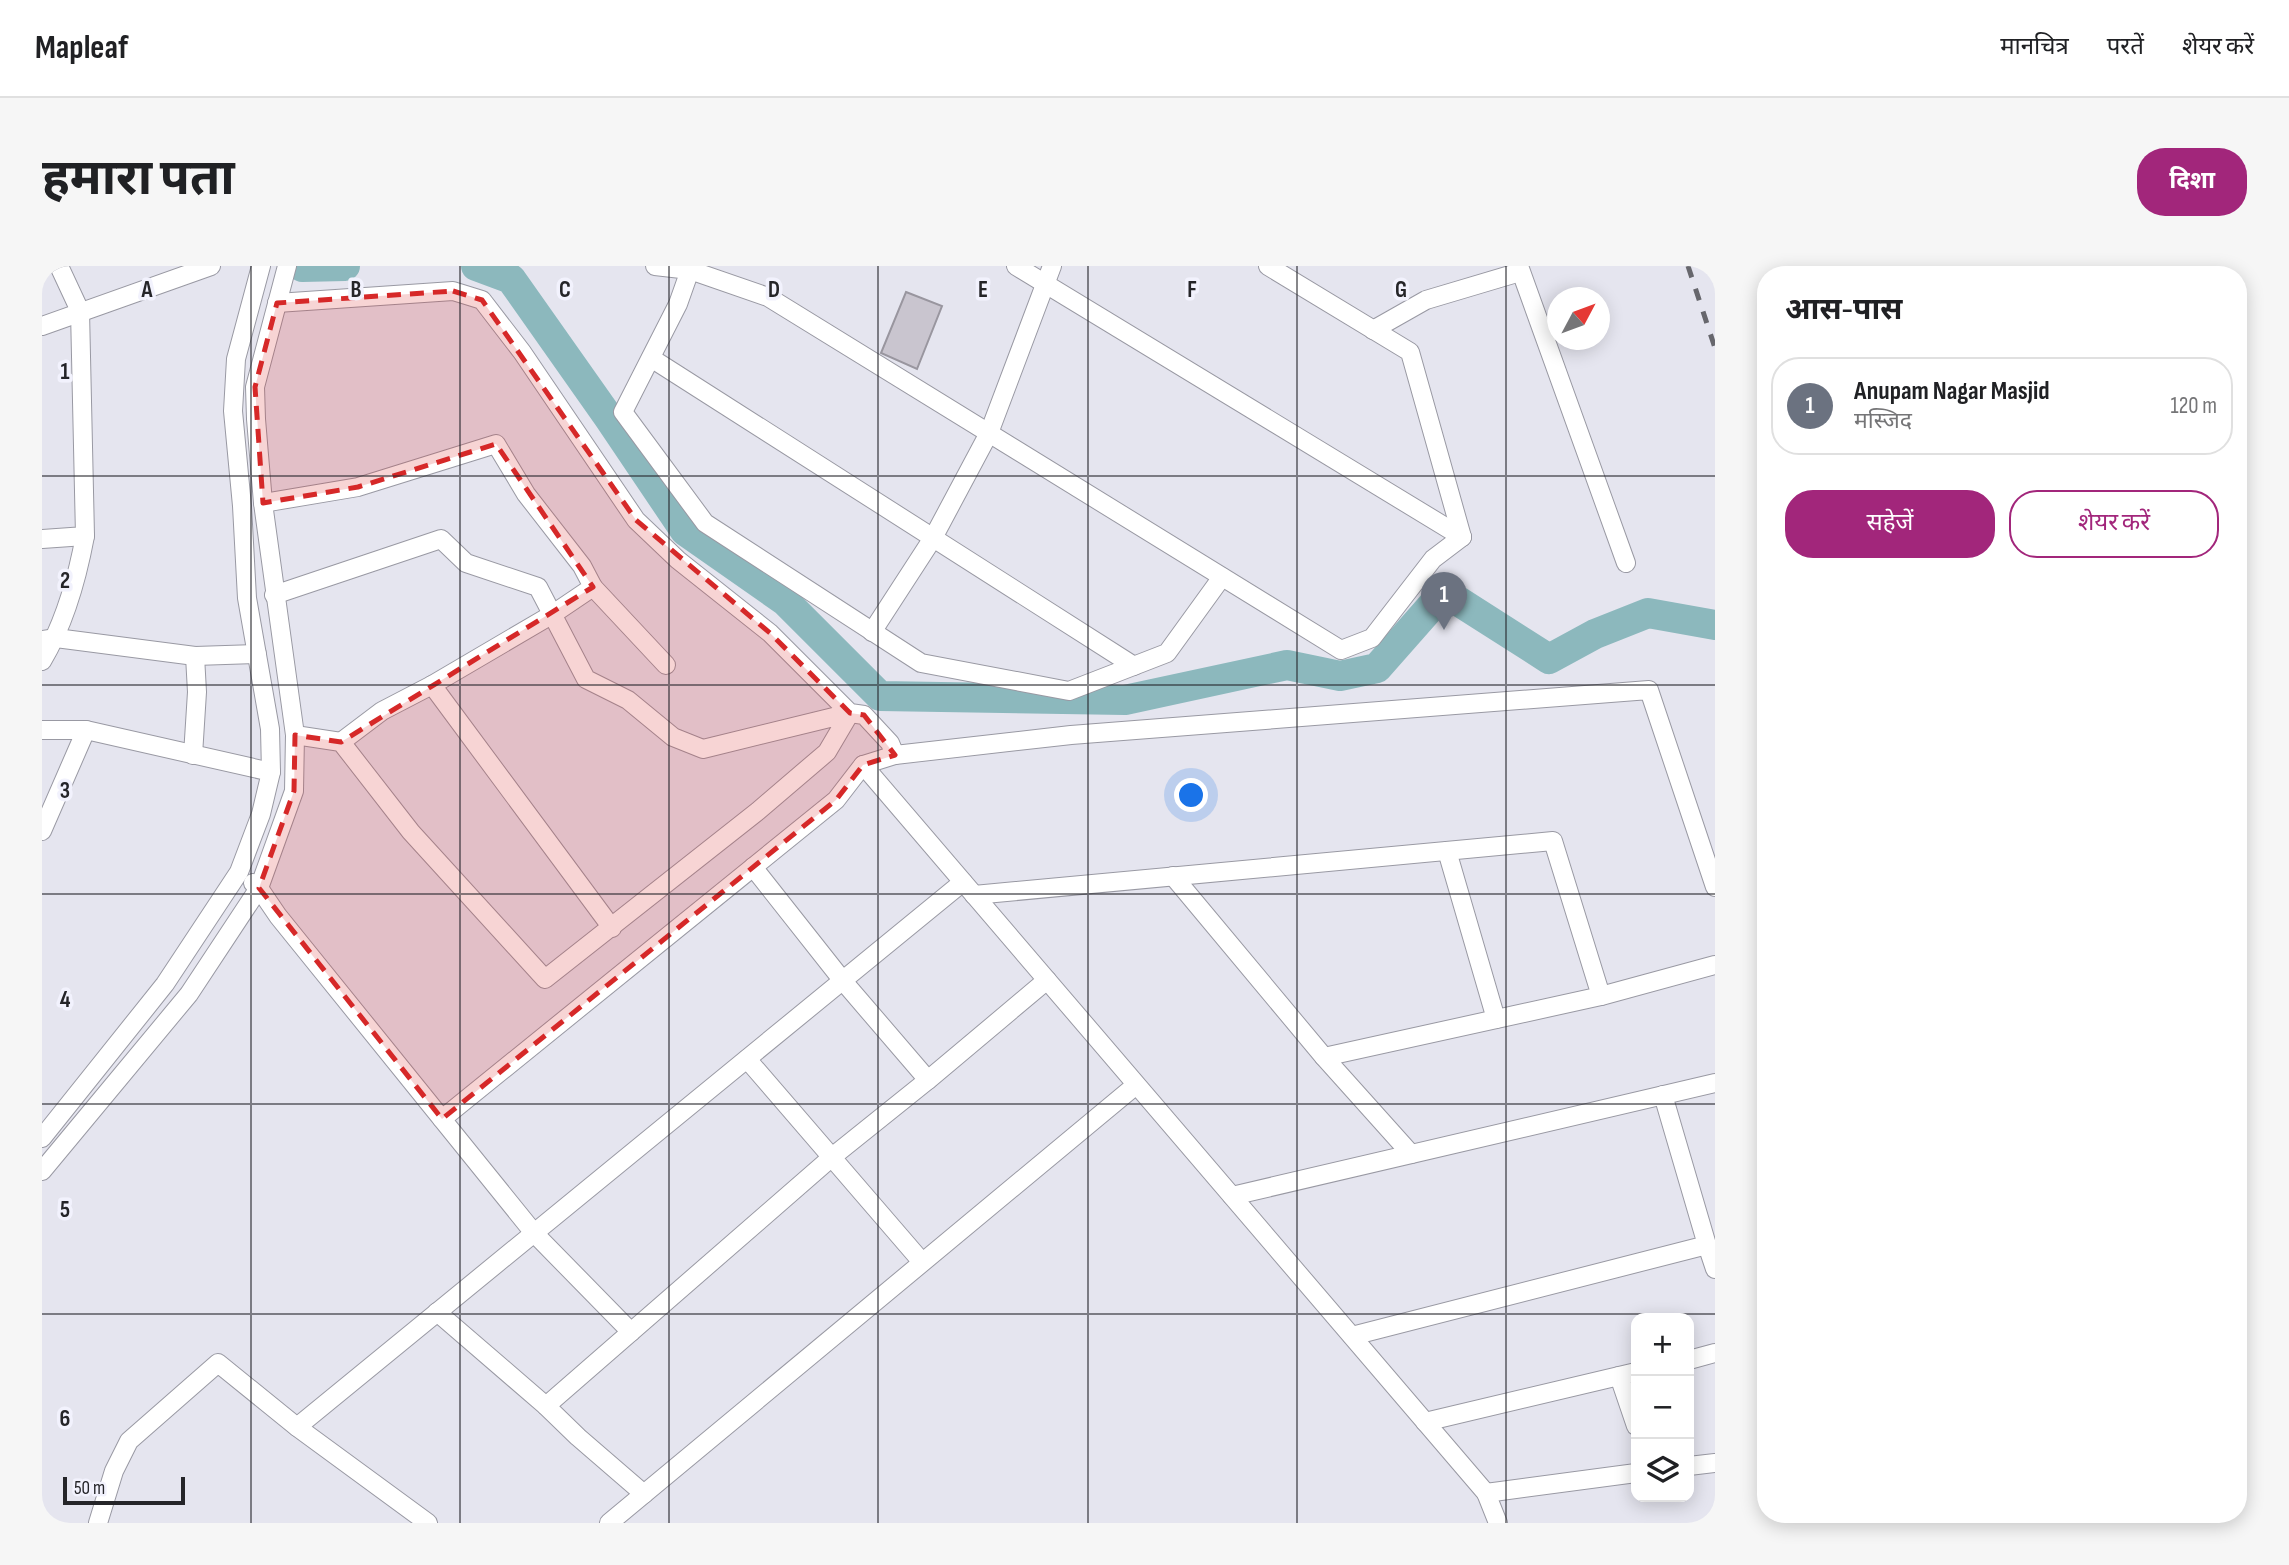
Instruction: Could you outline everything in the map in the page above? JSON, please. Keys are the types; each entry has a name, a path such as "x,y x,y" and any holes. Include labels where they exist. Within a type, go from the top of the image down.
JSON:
{"street":[{"path":"42,661 79,566 85,536 80,311 59,266"},
{"path":"42,326 211,266"},
{"path":"42,1138 165,984 239,872 261,814 271,772 270,729 247,598 233,411 236,359 261,266"},
{"path":"42,1171 189,994 259,888 294,791 295,735 262,503 256,419 256,387 287,266"},
{"path":"655,266 690,268 768,297 1341,650 1372,638 1433,559 1462,537"},
{"path":"1016,266 1462,537"},
{"path":"872,632 933,538 989,433 1052,266"},
{"path":"1268,266 1410,352 1462,537"},
{"path":"690,268 678,304 622,412 705,523 921,663 1069,691 1167,653 1222,577"},
{"path":"1373,330 1426,300 1520,269 1626,563"},
{"path":"277,303 453,291 482,300 522,352 636,520 678,560 770,633 850,713"},
{"path":"651,358 1134,666"},
{"path":"262,503 358,487 496,444 526,494 582,566 593,587 666,665"},
{"path":"42,539 85,536"},
{"path":"274,595 441,539 466,563 538,587 586,679 628,700 673,737 703,749 850,713 863,715 890,743 895,755"},
{"path":"341,742 382,711 553,614 593,587"},
{"path":"49,639 195,656 257,654"},
{"path":"193,755 197,692 195,656"},
{"path":"432,685 612,928"},
{"path":"442,1119 835,800 863,765 895,755 1072,735 1649,690 1715,887"},
{"path":"295,735 341,742 411,832 545,979 758,811 827,752 850,713"},
{"path":"42,730 86,730 271,772"},
{"path":"42,831 86,730"},
{"path":"863,765 1486,1493 1498,1523"},
{"path":"298,1427 843,981 968,889 1173,876 1553,841 1601,996"},
{"path":"1447,851 1496,1019"},
{"path":"753,867 843,981 928,1080"},
{"path":"239,872 259,888 278,916 534,1233 631,1332"},
{"path":"1173,876 1324,1057 1411,1154"},
{"path":"1324,1057 1601,996 1715,965"},
{"path":"546,1406 832,1157 1047,980"},
{"path":"747,1059 922,1262"},
{"path":"1232,1196 1715,1083"},
{"path":"609,1523 1136,1085"},
{"path":"1663,1095 1715,1269"},
{"path":"1352,1336 1707,1245"},
{"path":"437,1312 644,1494"},
{"path":"1694,1359 1715,1353"},
{"path":"98,1523 114,1471 129,1441 218,1363 298,1427 428,1523"},
{"path":"1425,1422 1628,1374 1631,1394"},
{"path":"1694,1465 1715,1463"},
{"path":"1486,1493 1631,1474"}],"highlighted area":[{"path":"453,291 482,300 636,520 770,633 850,713 864,715 895,755 863,765 836,800 442,1119 259,888 294,791 295,735 341,742 593,587 496,444 358,487 263,503 255,387 277,303"}],"building":[{"path":"906,292 942,306 917,369 881,353"}],"waterway":[{"path":"302,267 345,266"},
{"path":"476,266 511,279 685,531 785,601 880,696 1125,700 1287,665 1340,676 1377,668 1444,592 1549,659 1595,634 1648,613 1715,625"}],"railway":[{"path":"1688,266 1715,348"}],"place":[{"name":"Anupam Nagar Masjid","path":"1444,630"}]}
